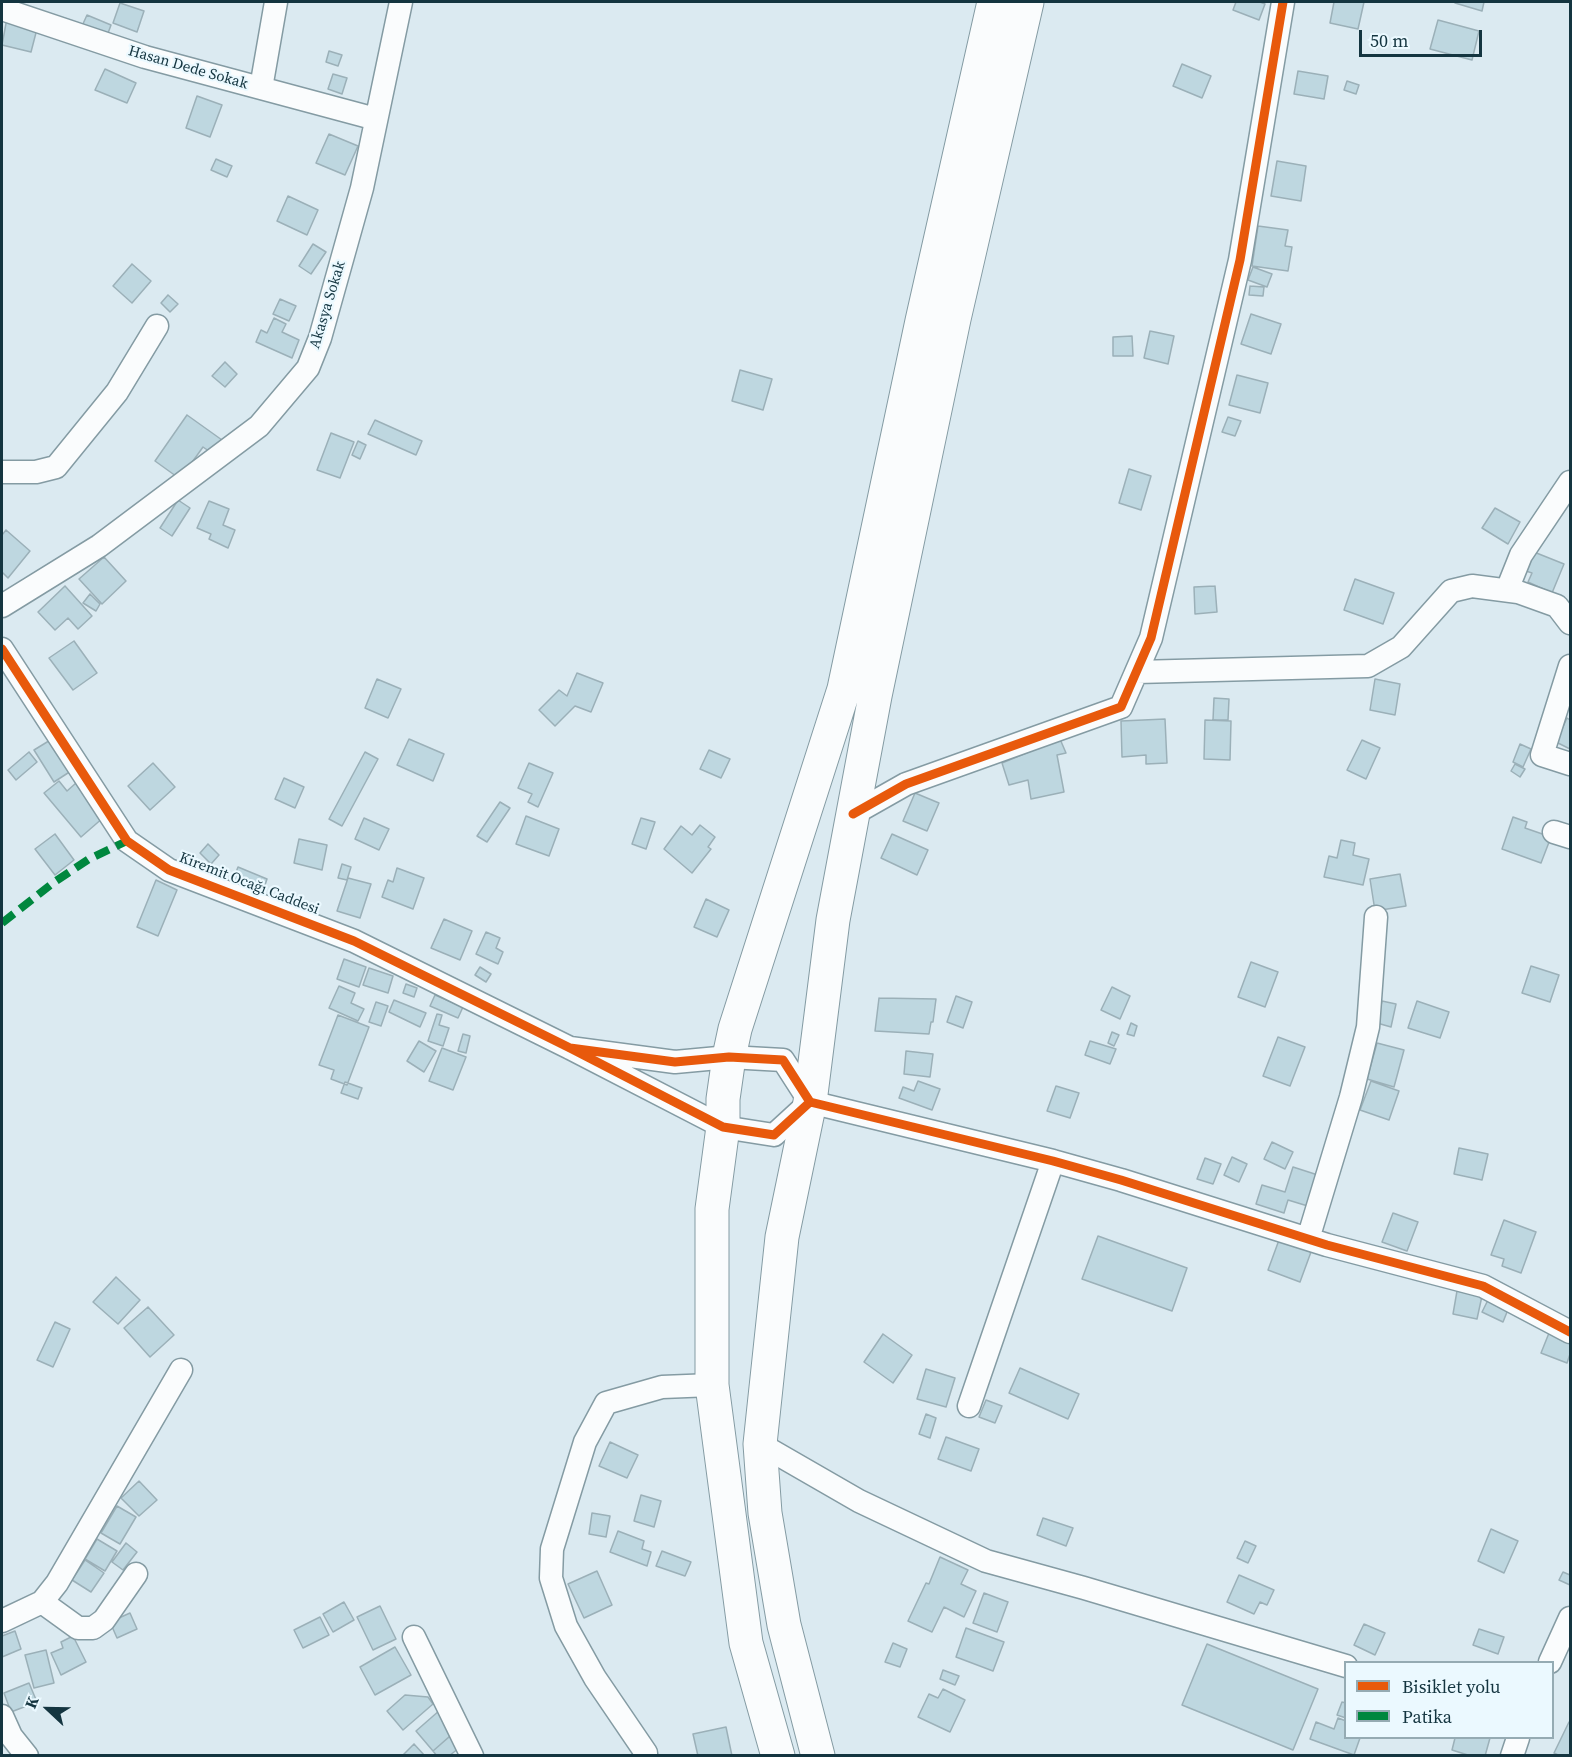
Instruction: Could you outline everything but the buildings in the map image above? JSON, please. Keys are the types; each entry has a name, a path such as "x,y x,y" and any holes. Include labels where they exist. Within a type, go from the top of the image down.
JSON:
{"highway":[{"path":"778,1755 746,1642 712,1385 712,1209 723,1127 723,1099 735,1029 844,689 922,321 994,2"},
{"path":"818,1755 784,1625 765,1513 760,1444 782,1237 810,1102 833,920 875,696 954,320 1027,2"}],"street":[{"path":"261,88 276,2"},
{"name":"Akasya Sokak","path":"2,606 99,546 260,426 308,368 320,338 362,188 401,2"},
{"path":"853,814 906,784 1121,707 1151,638 1240,260 1283,2"},
{"name":"Hasan Dede Sokak","path":"2,9 145,57 376,119"},
{"path":"2,472 36,472 56,467 117,392 157,326"},
{"path":"1507,590 1521,555 1570,482"},
{"path":"1137,672 1368,666 1401,648 1451,591 1472,586 1518,592 1557,606 1570,623"},
{"name":"Kiremit Ocağı Caddesi","path":"2,649 126,841 169,870 354,941 723,1127 774,1135 810,1102"},
{"path":"1570,666 1542,755 1570,764"},
{"path":"1308,1239 1351,1097 1368,1027 1377,917"},
{"path":"570,1048 675,1062 729,1057 783,1060 810,1102 1053,1161 1308,1239 1483,1286 1570,1332"},
{"path":"969,1406 1053,1161"},
{"path":"2,1621 42,1602 57,1583 181,1370"},
{"path":"646,1755 595,1678 566,1626 551,1578 552,1549 585,1442 606,1403 662,1387 712,1385"},
{"path":"760,1444 859,1501 986,1561 1344,1665"},
{"path":"42,1602 78,1628 93,1628 104,1620 136,1574"},
{"path":"1550,1661 1570,1617"},
{"path":"414,1637 472,1755"},
{"path":"2,1716 11,1736 27,1755"},
{"path":"1512,1755 1517,1739"}],"marked path":[{"path":"2,923 53,883 89,859 127,841"}],"cycle path":[{"path":"853,814 906,784 1121,707 1151,638 1240,260 1283,2"},
{"path":"2,649 127,841 169,870 354,941 723,1127 774,1135 810,1102"},
{"path":"570,1048 675,1062 729,1057 783,1060 810,1102 1053,1161 1327,1245 1483,1286 1570,1332"}]}
